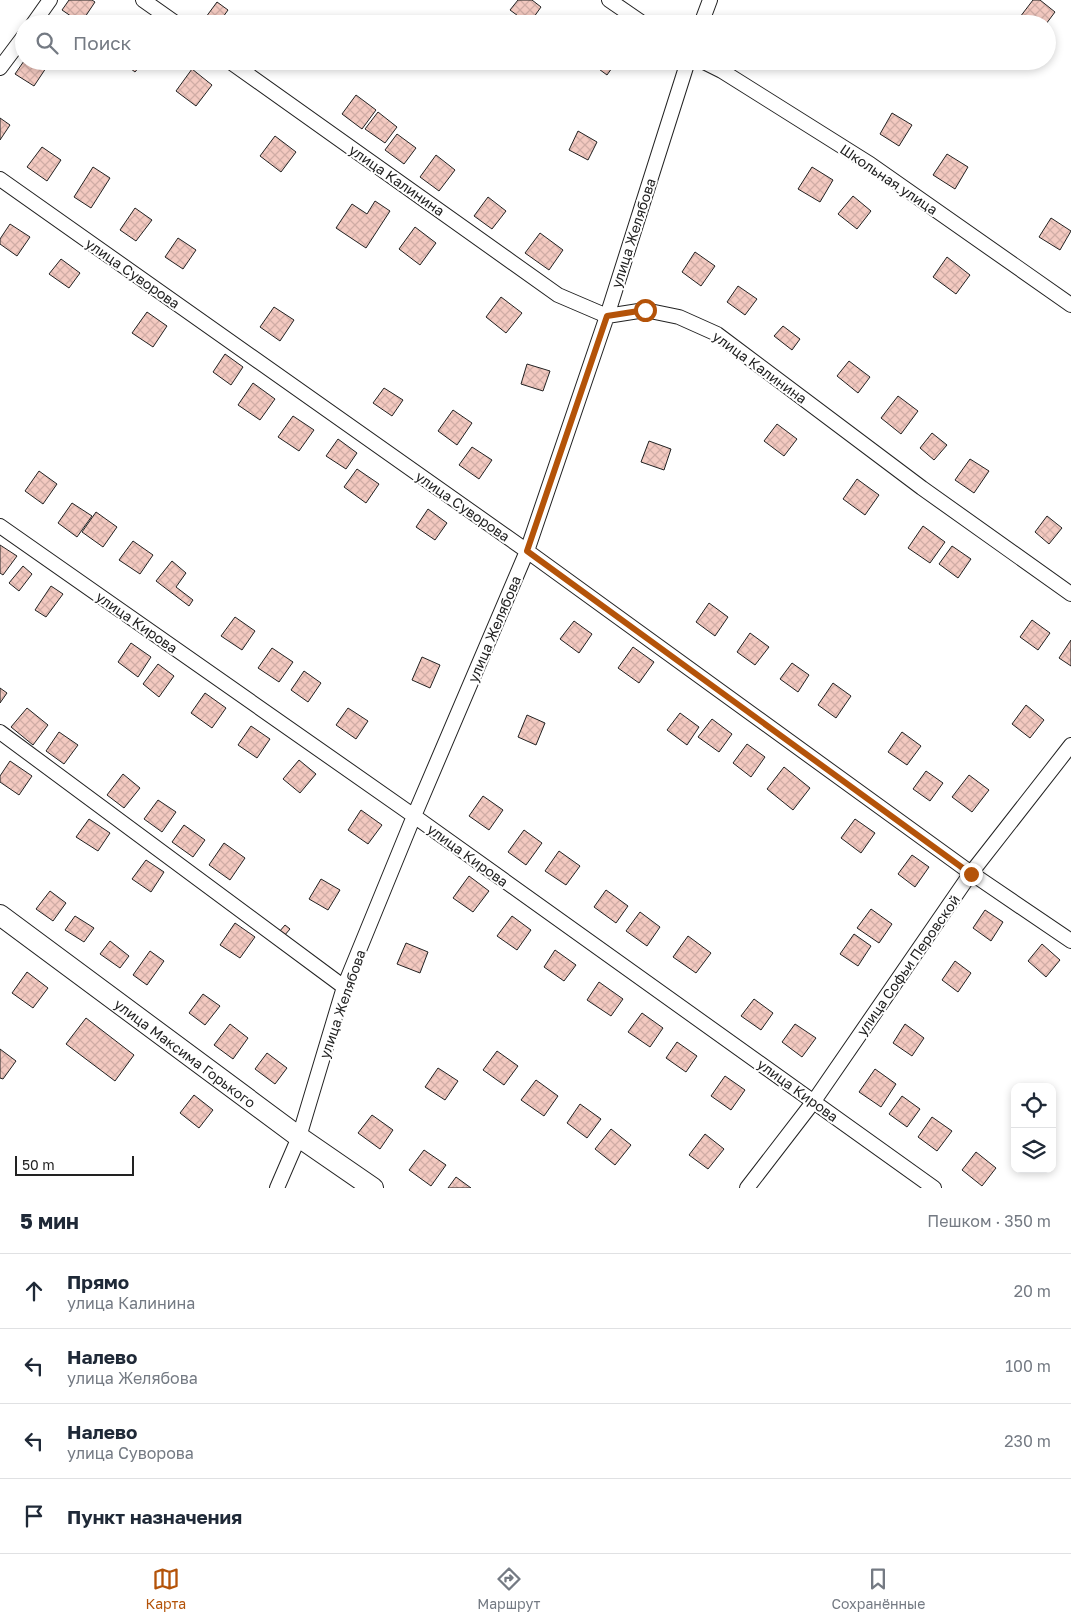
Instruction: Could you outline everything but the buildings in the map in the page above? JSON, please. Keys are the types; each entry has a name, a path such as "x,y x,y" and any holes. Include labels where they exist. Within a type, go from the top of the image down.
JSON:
{"street":[{"path":"39,15 50,0"},
{"path":"144,0 165,15"},
{"path":"609,0 631,15"},
{"path":"704,15 710,0"},
{"path":"0,68 15,48"},
{"name":"улица Калинина","path":"243,70 558,296 607,316 645,310 679,317 717,334 922,488 1071,594"},
{"name":"улица Желябова","path":"277,1188 299,1137 344,987 414,816 527,551 607,316 685,70"},
{"name":"Школьная улица","path":"720,70 870,164 1071,305"},
{"name":"улица Суворова","path":"0,179 527,551 971,874 1071,941"},
{"name":"улица Кирова","path":"0,526 414,816 934,1188"},
{"path":"0,732 344,987"},
{"name":"улица Софьи Перовской","path":"747,1188 814,1102 971,874 1071,745"},
{"name":"улица Максима Горького","path":"0,915 299,1137 373,1188"}],"route":[{"path":"645,310 607,316 527,551 971,874"}]}
